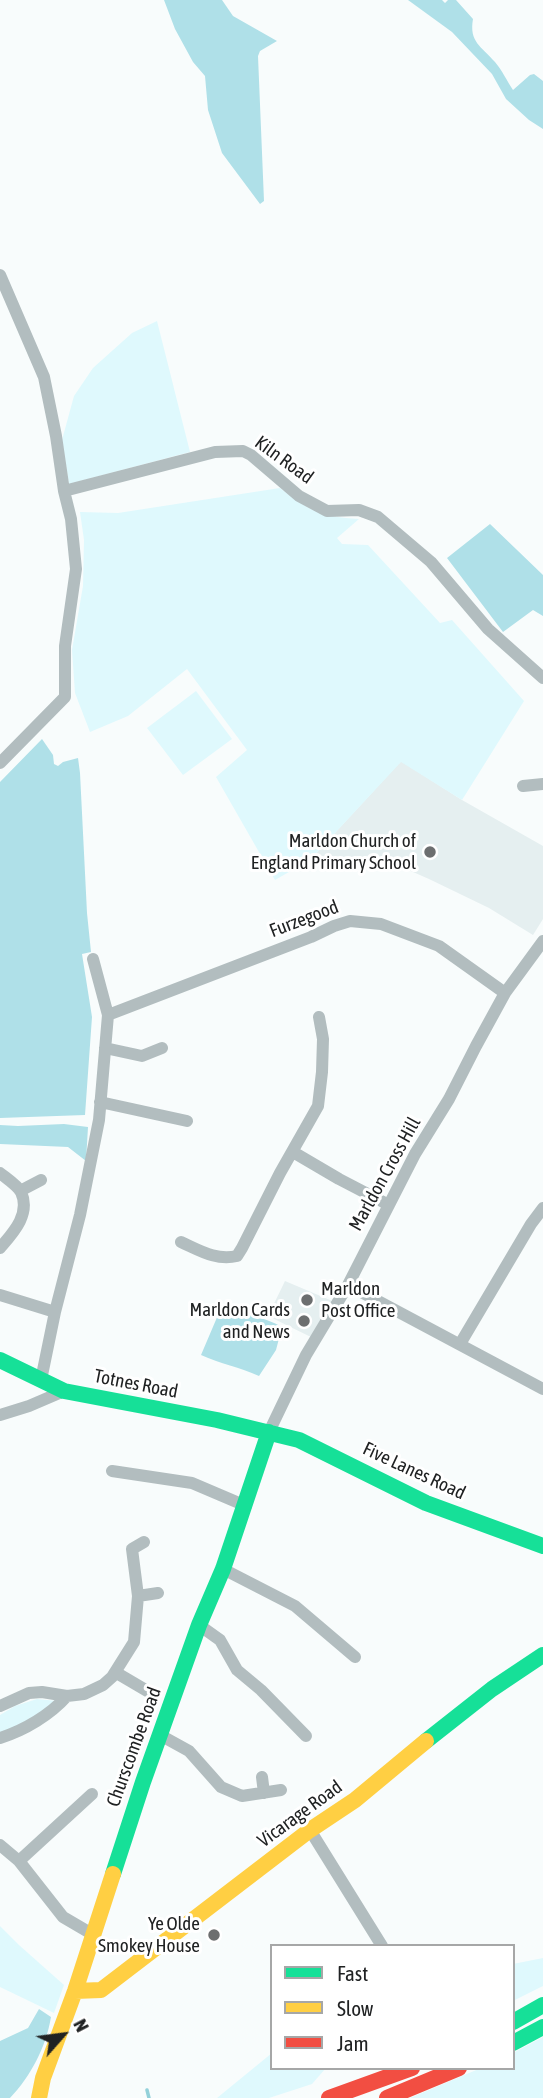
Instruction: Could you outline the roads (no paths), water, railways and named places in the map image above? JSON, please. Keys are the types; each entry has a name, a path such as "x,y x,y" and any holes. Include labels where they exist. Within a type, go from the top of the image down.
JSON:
{"main road":[{"name":"Totnes Road","path":"0,1360 64,1391 269,1432"},
{"name":"Churscombe Road","path":"39,2098 43,2078 75,1991 160,1735 199,1625 246,1506 269,1432"},
{"name":"Five Lanes Road","path":"269,1432 299,1440 426,1503 543,1546"},
{"name":"Vicarage Road","path":"75,1991 101,1990 310,1830 355,1800 492,1689 543,1655"},
{"path":"515,2021 543,2005"},
{"path":"515,2042 543,2027"},
{"path":"329,2098 406,2070"},
{"path":"387,2098 454,2070"},
{"name":"Churscombe Road","path":"30,2098 43,2078"}],"street":[{"path":"0,275 44,377 71,519 76,569 65,646 65,696 0,763"},
{"name":"Kiln Road","path":"64,491 210,453 243,451 299,496 327,511 359,510 378,517 431,562 488,629 543,678"},
{"path":"523,786 543,784"},
{"name":"Furzegood","path":"108,1016 351,921 381,924 439,946 505,993"},
{"name":"Marldon Cross Hill","path":"269,1432 306,1355 348,1285 415,1154 449,1099 505,993 543,941"},
{"path":"41,1380 80,1215 100,1102 108,1016 93,959"},
{"path":"181,1242 214,1257 229,1258 237,1255 318,1105 323,1072 323,1039 319,1017"},
{"path":"106,1048 142,1056 162,1048"},
{"path":"100,1102 187,1121"},
{"path":"292,1152 389,1205"},
{"path":"0,1173 20,1191 23,1205 22,1216 16,1229 0,1247"},
{"path":"20,1191 41,1180"},
{"path":"460,1344 543,1208"},
{"path":"348,1285 543,1389"},
{"path":"0,1295 55,1312"},
{"path":"0,1415 64,1391"},
{"path":"112,1471 192,1483 246,1506"},
{"path":"0,1706 29,1693 67,1696 84,1694 103,1685 115,1672 134,1642 138,1596 132,1549 144,1542"},
{"path":"223,1569 295,1606 355,1657"},
{"path":"138,1596 158,1593"},
{"path":"199,1625 220,1640 237,1670 261,1690 306,1736"},
{"path":"115,1672 149,1692"},
{"path":"0,1738 17,1733 56,1708 67,1696"},
{"path":"160,1735 189,1751 221,1787 242,1797 281,1790"},
{"path":"262,1777 264,1793"},
{"path":"19,1861 92,1794"},
{"path":"310,1830 381,1944"},
{"path":"0,1845 19,1861 63,1917 92,1934"}],"waterway":[{"path":"147,2090 149,2098"}],"place":[{"name":"Marldon Church of England Primary School","path":"430,852"},
{"name":"Marldon Post Office","path":"307,1300"},
{"name":"Marldon Cards and News","path":"304,1321"},
{"name":"Ye Olde Smokey House","path":"214,1935"}]}
